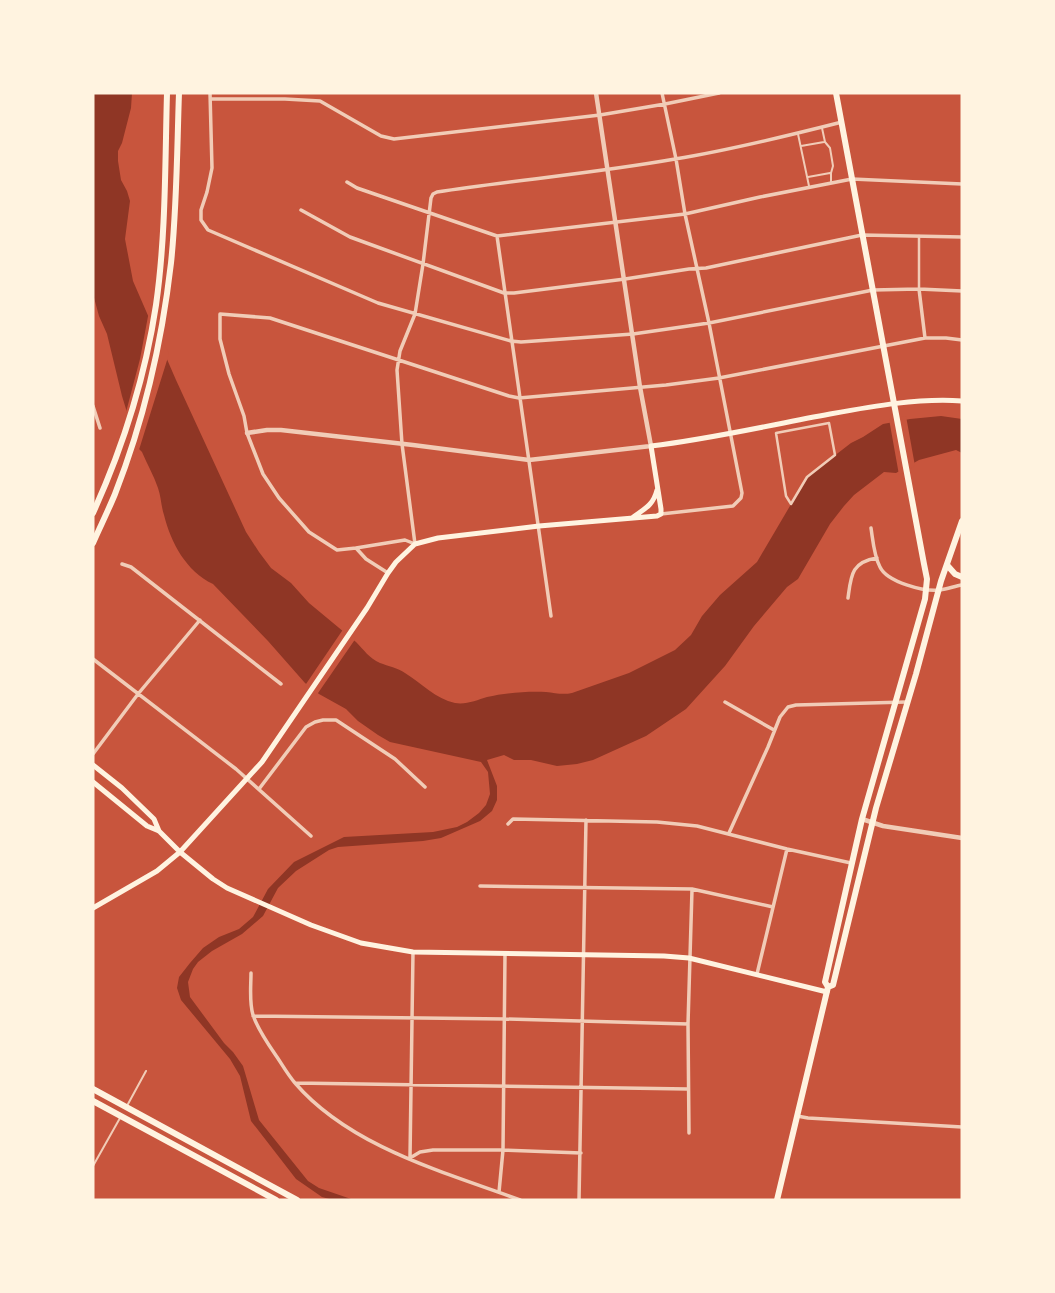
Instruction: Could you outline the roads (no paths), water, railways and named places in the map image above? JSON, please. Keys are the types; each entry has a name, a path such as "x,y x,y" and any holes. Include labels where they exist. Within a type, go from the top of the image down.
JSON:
{"main road":[{"path":"93,513 118,453 144,369 156,305 163,234 167,93"},
{"path":"93,542 114,496 142,413 163,316 175,214 179,93"},
{"path":"777,1200 828,989 825,982 851,863 918,627 927,579 836,93"},
{"path":"93,908 157,871 180,852 247,779 262,762 388,573 415,544 438,538 661,514 651,446 730,434 863,408 894,408 923,400 962,401"},
{"path":"632,517 648,507 657,489"},
{"path":"828,989 833,985 873,822 939,591 962,521"},
{"path":"947,565 962,577"},
{"path":"93,765 154,819 159,831 180,852 219,883 282,913 361,943 413,952 689,958 828,989"},
{"path":"93,782 147,826 159,831"},
{"path":"93,1089 297,1200"},
{"path":"93,1101 276,1200"}],"street":[{"path":"210,93 212,168 201,210 201,220 208,230 378,303 511,341 633,334 709,323 873,290 962,291"},
{"path":"247,433 281,430 529,460 651,446 596,93"},
{"path":"661,514 733,506 742,493 662,93"},
{"path":"211,99 320,101 381,135 394,139 600,115 719,93"},
{"path":"842,122 676,159 433,194 415,314 398,360 397,378 402,444 415,544 405,540 337,550 298,522 263,474 247,433 223,352 219,314 270,318 398,360 509,396 519,398 719,378 925,338 962,340"},
{"path":"346,182 497,236 685,214 852,179 962,184"},
{"path":"301,210 349,237 505,293 706,268 862,235 962,237"},
{"path":"497,236 551,616"},
{"path":"919,236 919,289 925,338"},
{"path":"93,406 100,428"},
{"path":"829,423 835,455 807,477 791,504 786,496 776,433 829,423"},
{"path":"871,528 877,558 882,571 887,575 906,584 939,591 962,585"},
{"path":"356,548 366,559 388,573"},
{"path":"848,598 855,568 861,562 877,558"},
{"path":"122,564 131,567 281,684"},
{"path":"93,754 138,694 200,621"},
{"path":"93,659 247,779 311,836"},
{"path":"725,702 766,728 774,730"},
{"path":"729,833 783,710 796,705 908,702"},
{"path":"259,789 306,727 323,720 336,720 395,759 425,787"},
{"path":"508,824 513,819 657,822 698,826 851,863"},
{"path":"862,819 883,826 962,838"},
{"path":"579,1200 586,820"},
{"path":"757,974 787,849"},
{"path":"480,886 692,889 773,906"},
{"path":"689,1133 688,1024 692,889"},
{"path":"410,1158 413,952"},
{"path":"499,1192 503,1150 505,954"},
{"path":"251,973 253,1016 295,1083 319,1105 348,1127 394,1153 520,1200"},
{"path":"253,1016 688,1024"},
{"path":"295,1083 688,1089"},
{"path":"797,1116 962,1127"},
{"path":"410,1158 420,1152 433,1150 580,1153"}],"lane":[{"path":"822,127 833,166 831,183"},
{"path":"798,133 809,187"},
{"path":"801,146 825,142"},
{"path":"807,177 831,173"},
{"path":"126,1107 146,1071"},
{"path":"93,1166 121,1116"}],"railway":[{"path":"962,1115 962,1140"}]}
